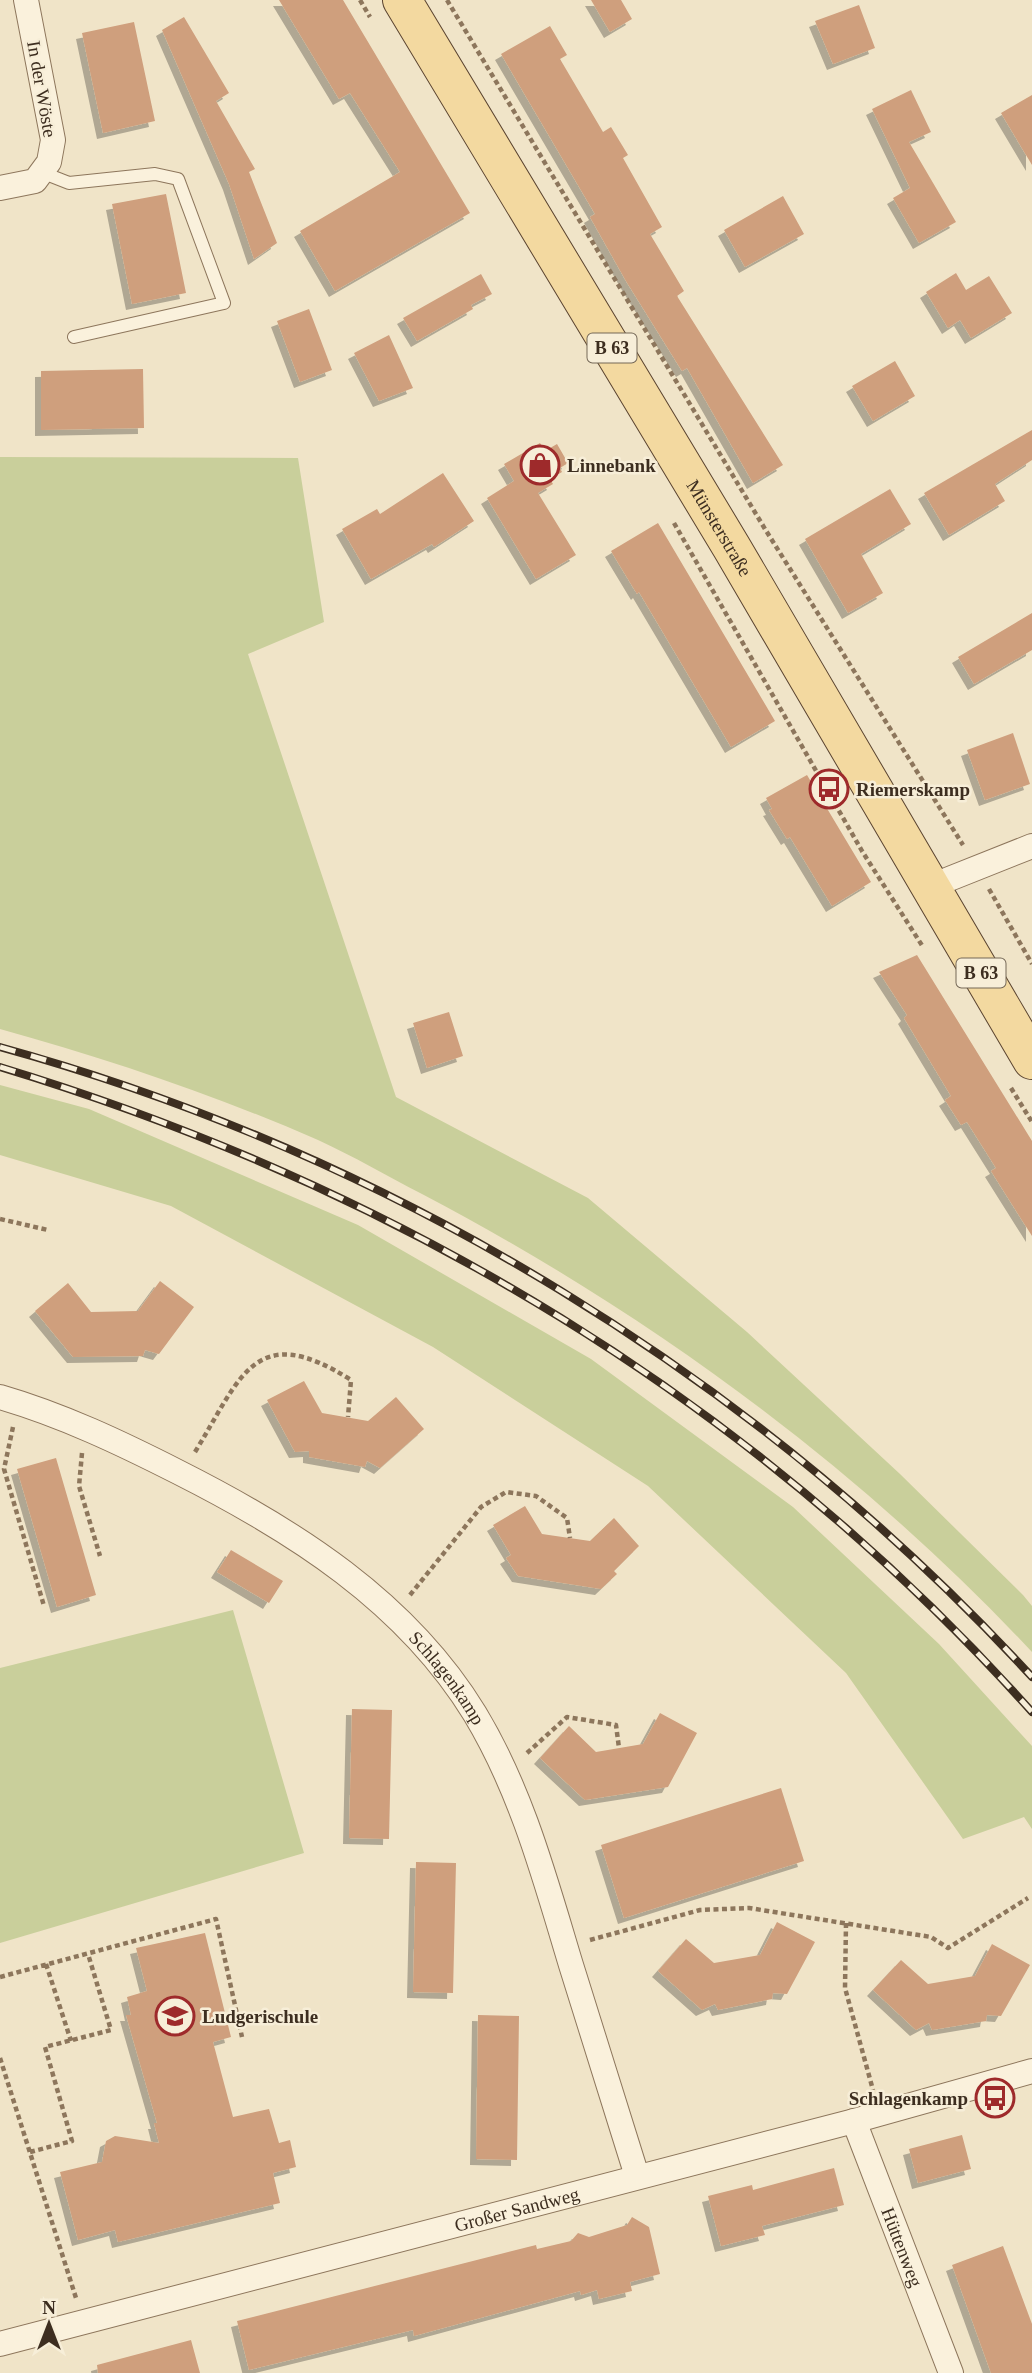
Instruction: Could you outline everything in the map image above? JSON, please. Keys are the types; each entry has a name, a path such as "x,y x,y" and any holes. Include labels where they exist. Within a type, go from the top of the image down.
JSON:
{"main road":[{"name":"Münsterstraße","path":"388,12 732,548 929,887 1018,1068"}],"street":[{"name":"In der Wöste","path":"26,0 53,140 49,162 41,172"},
{"path":"0,188 35,181 41,172"},
{"path":"929,887 1032,846"},
{"name":"Schlagenkamp","path":"9,1400 84,1428 182,1474 224,1495 305,1543 351,1577 394,1615 438,1663 467,1704 505,1773 531,1832 637,2176"},
{"name":"Großer Sandweg","path":"0,2344 854,2121 1032,2071"},
{"name":"Hüttenweg","path":"854,2121 951,2373"}],"lane":[{"path":"41,172 69,183 155,174 178,179 224,303 74,337"}],"path":[{"path":"360,0 388,12"},
{"path":"447,0 765,529 976,868 1032,964"},
{"path":"668,512 862,851 928,954"},
{"path":"1018,1068 1032,1122"},
{"path":"0,1219 48,1230"},
{"path":"182,1474 244,1371 266,1356 295,1353 328,1366 351,1380 348,1417"},
{"path":"9,1400 4,1469 44,1606"},
{"path":"84,1428 79,1486 100,1556"},
{"path":"394,1615 481,1507 506,1492 536,1496 567,1518 570,1538"},
{"path":"505,1773 567,1717 616,1726 619,1748"},
{"path":"566,1947 700,1910 749,1908 931,1937 948,1948 1028,1898"},
{"path":"0,1977 216,1919 242,2037"},
{"path":"846,1923 845,1988 880,2114"},
{"path":"30,2152 72,2141 45,2047 111,2030 88,1954"},
{"path":"46,1964 71,2041"},
{"path":"0,2058 84,2322"}],"green space":[{"path":"0,457 298,458 324,622 248,654 396,1097 588,1198 747,1332 900,1474 1023,1595 1032,1606 1032,1652 965,1584 822,1456 668,1342 588,1289 506,1240 318,1140 161,1079 0,1029"},
{"path":"0,1085 89,1109 358,1225 591,1359 793,1507 939,1644 1032,1746 1032,1829 1024,1817 963,1839 846,1673 648,1486 433,1347 171,1206 0,1155"},
{"path":"233,1610 304,1853 0,1943 0,1668"}],"building":[{"path":"279,0 343,0 470,213 335,291 300,231 400,172 350,93 339,99"},
{"path":"591,0 621,0 632,19 610,32"},
{"path":"859,5 875,48 833,64 815,21"},
{"path":"184,17 229,93 216,101 255,169 249,172 277,243 254,259 229,184 162,30"},
{"path":"134,22 155,121 103,133 82,33"},
{"path":"550,26 567,55 560,59 603,132 611,127 628,155 623,158 662,227 650,234 684,291 677,296 783,465 753,483 687,368 682,371 626,281 590,217 595,214 501,54"},
{"path":"911,90 931,132 909,142 956,222 919,243 893,198 910,188 872,109"},
{"path":"1032,95 1032,165 1001,113"},
{"path":"166,194 186,293 132,304 112,204"},
{"path":"783,196 804,234 745,267 724,230"},
{"path":"956,273 966,290 989,276 1012,313 971,338 960,320 948,328 926,292"},
{"path":"481,274 492,294 471,305 473,309 417,341 403,318"},
{"path":"309,309 332,370 300,382 277,321"},
{"path":"389,335 413,388 379,401 354,353"},
{"path":"895,361 915,396 873,421 852,386"},
{"path":"143,369 144,428 41,430 41,371"},
{"path":"1032,430 1032,460 995,484 1005,501 949,535 924,493"},
{"path":"540,443 545,451 557,444 568,463 560,468 562,472 550,479 553,484 538,493 576,555 536,579 487,498 514,481 504,464"},
{"path":"443,473 474,521 434,547 432,544 371,579 342,529 377,509 380,514"},
{"path":"890,489 911,524 861,554 883,593 848,613 805,539"},
{"path":"658,523 775,721 731,747 639,592 637,594 611,551"},
{"path":"1032,613 1032,650 974,684 958,657"},
{"path":"1013,733 1030,784 985,800 967,750"},
{"path":"807,775 871,882 832,906 790,837 787,839 769,810 772,809 766,798"},
{"path":"917,955 1032,1141 1032,1236 991,1171 996,1168 967,1122 961,1125 945,1100 951,1096 904,1018 907,1015 879,972"},
{"path":"449,1012 463,1056 427,1068 413,1023"},
{"path":"160,1281 194,1307 159,1354 145,1350 143,1356 73,1357 35,1311 68,1283 91,1312 138,1311"},
{"path":"304,1381 322,1413 368,1421 396,1397 424,1429 380,1468 367,1461 365,1467 309,1457 309,1451 295,1452 267,1400"},
{"path":"56,1458 96,1595 57,1607 17,1469"},
{"path":"525,1506 542,1534 590,1541 614,1518 639,1546 614,1571 617,1574 601,1589 518,1576 506,1558 511,1555 493,1525"},
{"path":"231,1550 283,1581 269,1603 217,1572"},
{"path":"352,1709 392,1710 389,1839 349,1838"},
{"path":"660,1713 697,1733 668,1787 585,1800 540,1758 569,1726 596,1752 643,1744"},
{"path":"781,1788 804,1861 624,1918 601,1845"},
{"path":"416,1862 456,1863 453,1993 413,1992"},
{"path":"777,1922 815,1942 787,1994 773,1993 772,1999 718,2010 715,2004 702,2010 658,1971 686,1939 714,1963 760,1955"},
{"path":"205,1933 231,2037 213,2042 233,2117 269,2109 279,2143 290,2140 296,2167 273,2173 280,2203 118,2242 115,2230 78,2240 60,2172 102,2162 106,2141 115,2136 159,2143 154,2123 157,2123 126,2015 131,2015 127,1997 147,1991 136,1948"},
{"path":"992,1944 1030,1965 1001,2016 987,2015 986,2021 932,2030 929,2023 916,2030 873,1990 901,1960 928,1984 975,1976"},
{"path":"478,2015 519,2016 517,2160 476,2159"},
{"path":"962,2135 971,2169 918,2183 909,2149"},
{"path":"834,2168 844,2205 762,2226 765,2235 721,2246 708,2196 752,2185 753,2190"},
{"path":"632,2217 649,2227 660,2274 630,2282 632,2291 599,2299 597,2290 581,2295 580,2291 414,2336 413,2330 249,2370 237,2321 536,2245 537,2249 571,2241 578,2233 589,2237 627,2225"},
{"path":"1003,2246 1032,2324 1032,2373 991,2373 952,2265"},
{"path":"191,2340 200,2373 98,2373 97,2365"}],"railway":[{"path":"0,1047 146,1093 288,1149 427,1215 560,1290 688,1375 810,1468 925,1569 1032,1677"},
{"path":"0,1067 147,1117 290,1175 428,1242 561,1318 688,1403 809,1497 924,1600 1032,1712"}],"place":[{"name":"Linnebank","path":"540,465"},
{"name":"Riemerskamp","path":"829,789"},
{"name":"Ludgerischule","path":"175,2016"},
{"name":"Schlagenkamp","path":"995,2098"}]}
